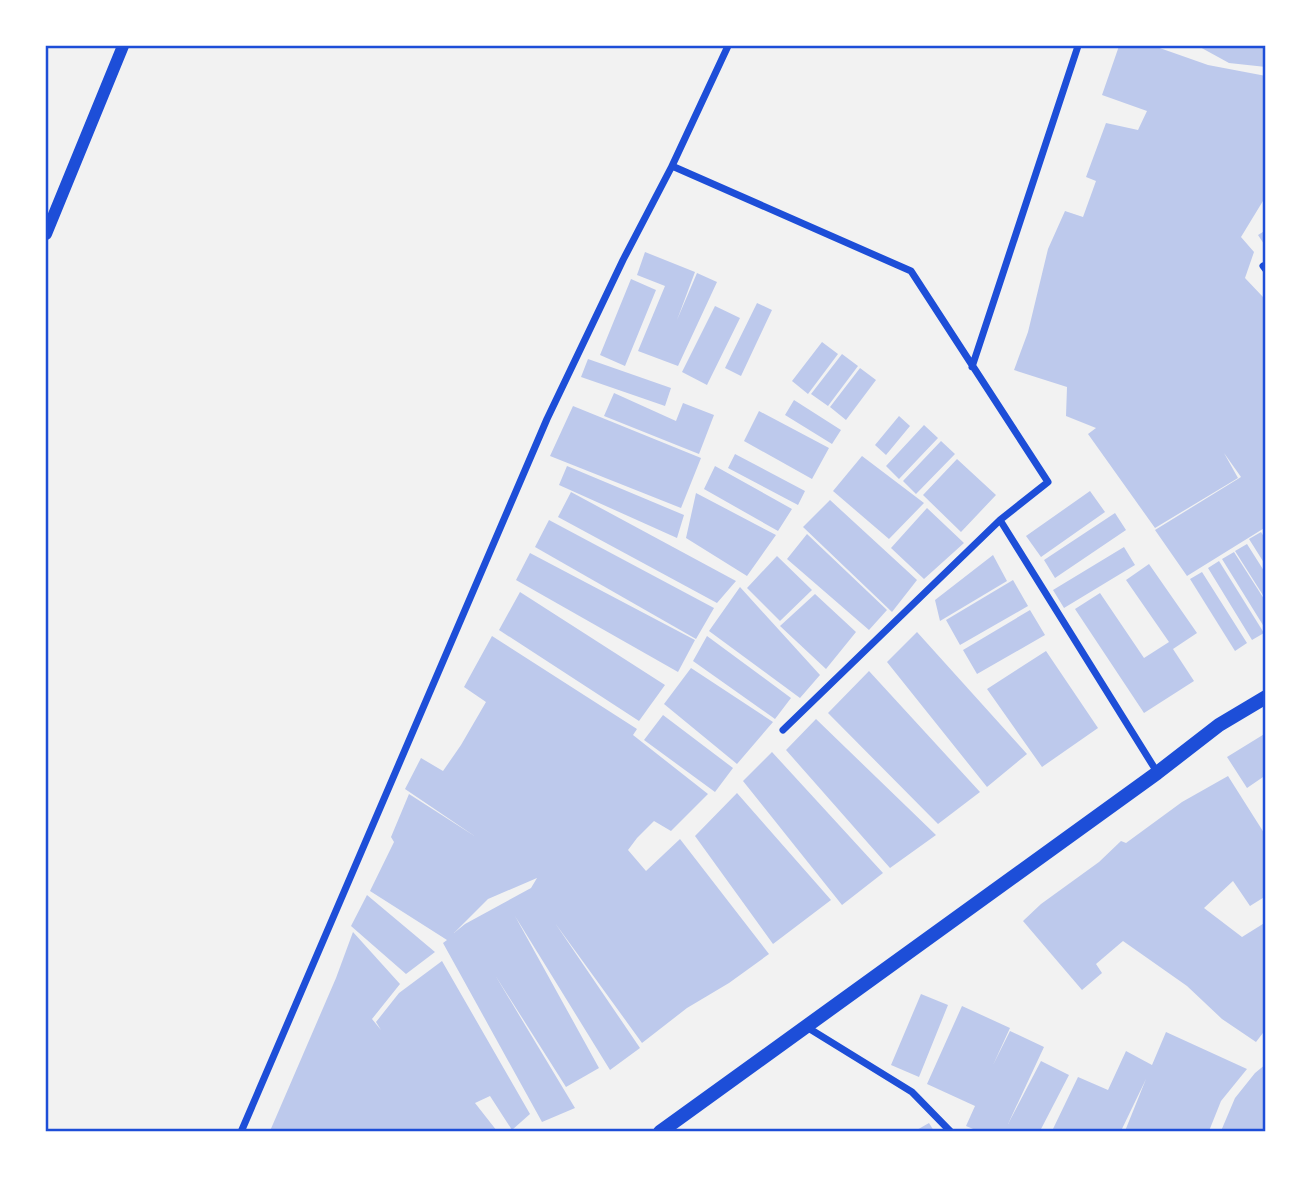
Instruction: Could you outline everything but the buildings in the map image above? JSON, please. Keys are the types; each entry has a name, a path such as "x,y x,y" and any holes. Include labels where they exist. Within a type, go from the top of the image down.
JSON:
{"main road":[{"path":"660,1132 1157,773 1219,725 1265,697"}],"street":[{"path":"46,234 123,46"},
{"path":"241,1132 547,419 728,46"},
{"path":"972,367 1078,46"},
{"path":"672,166 911,271 1048,482 1000,520 783,730"},
{"path":"1000,520 1157,773"},
{"path":"805,1026 912,1092 951,1132"}]}
